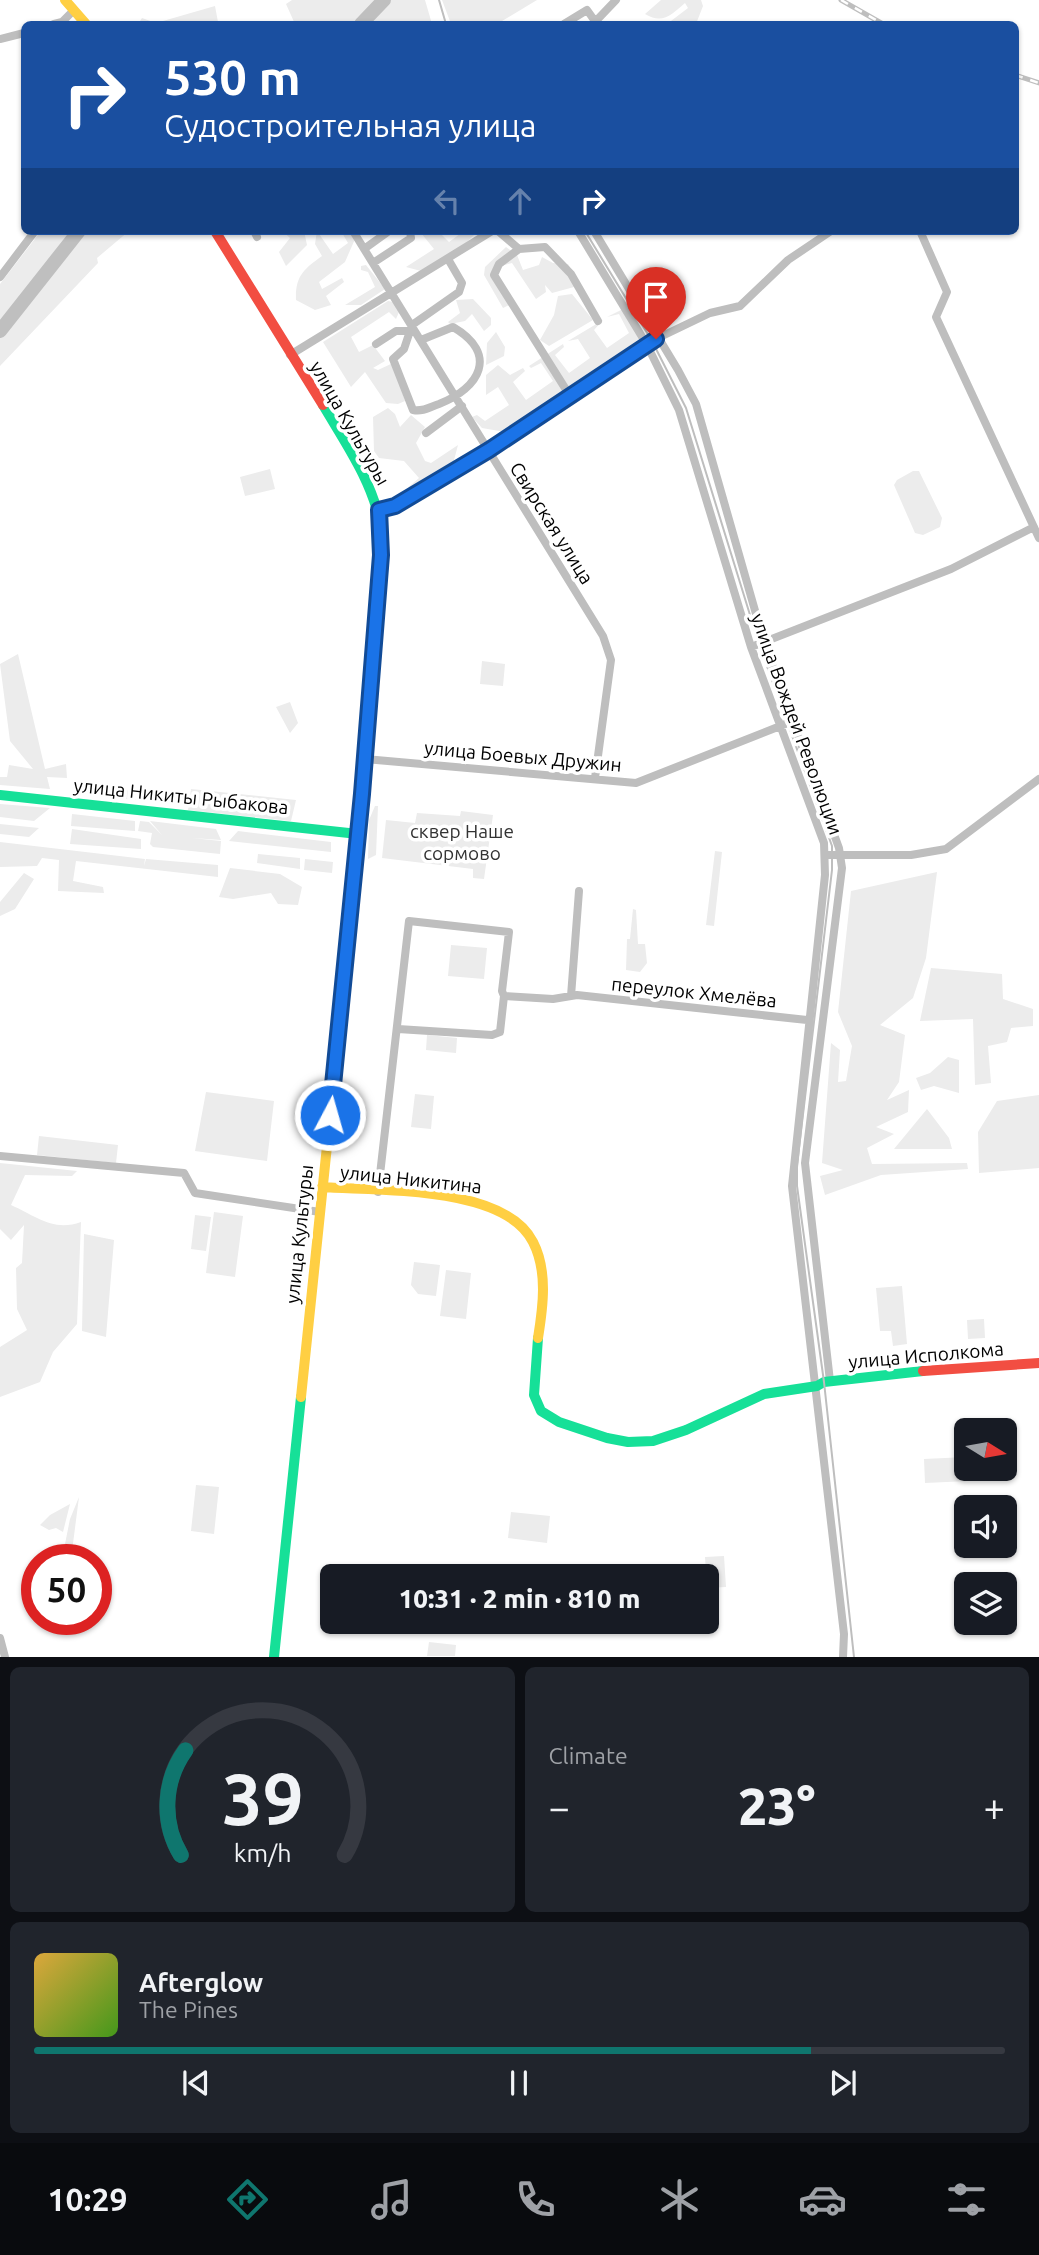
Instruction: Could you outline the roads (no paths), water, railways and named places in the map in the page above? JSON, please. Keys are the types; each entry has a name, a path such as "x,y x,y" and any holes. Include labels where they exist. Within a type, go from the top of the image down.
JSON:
{"main road":[{"path":"65,0 74,6 84,21"},
{"name":"улица Культуры","path":"217,235 360,466 379,510 381,555 358,834 274,1657"},
{"name":"улица Никиты Рыбакова","path":"0,794 358,834"},
{"name":"улица Никитина","path":"322,1187 468,1201 496,1208"},
{"name":"улица Исполкома","path":"496,1208 515,1219 541,1258 544,1284 535,1397 543,1413 617,1441 669,1438 763,1394 817,1386 830,1381 898,1373 1039,1363"}],"street":[{"path":"598,21 616,0"},
{"path":"63,21 74,6"},
{"path":"569,21 587,10 595,21"},
{"path":"0,39 21,34"},
{"path":"0,277 32,235"},
{"name":"Свирская улица","path":"355,235 603,636 611,660 594,778"},
{"path":"364,249 383,235"},
{"path":"373,263 411,238 411,235"},
{"path":"290,355 448,259 481,235"},
{"path":"503,235 519,249"},
{"name":"улица Вождей Революции","path":"580,235 647,345 679,410 751,646 819,827 826,855 792,1186 844,1634 843,1657"},
{"name":"улица Вождей Революции","path":"596,235 696,404 764,642 831,821 840,856 842,868 805,1163 830,1381"},
{"path":"379,510 395,506 489,450 659,338 710,313 740,306 788,260 825,235"},
{"path":"922,235 947,292 936,317 1039,538"},
{"path":"570,396 495,275 499,264 519,249 545,247 571,274 598,321"},
{"path":"376,344 396,331 411,328 459,292 462,283 448,259"},
{"path":"421,340 453,327 463,333 479,354 481,368 459,402 426,433"},
{"path":"411,328 404,349 393,359 413,410 421,412 459,402"},
{"path":"751,646 951,569 1034,527"},
{"name":"улица Боевых Дружин","path":"365,759 636,783 793,721"},
{"path":"826,855 911,855 946,849 1039,779"},
{"path":"574,996 579,891"},
{"path":"378,1192 409,921 509,932 500,1032 492,1035 398,1029"},
{"name":"переулок Хмелёва","path":"504,996 554,999 574,996 807,1020"},
{"path":"0,1156 184,1173 195,1193 320,1212"},
{"path":"0,1638 5,1657"}],"waterway":[{"path":"364,21 384,0"},
{"path":"0,331 76,235"}],"tram line":[{"path":"439,0 445,21"},
{"path":"587,235 652,341 686,408 759,644 832,846 832,870 797,1165 797,1186 824,1382 854,1657"}],"railway":[{"path":"841,0 878,21"},
{"path":"1019,76 1039,83"}],"park label":[{"name":"сквер Наше сормово","path":"462,842"}]}
